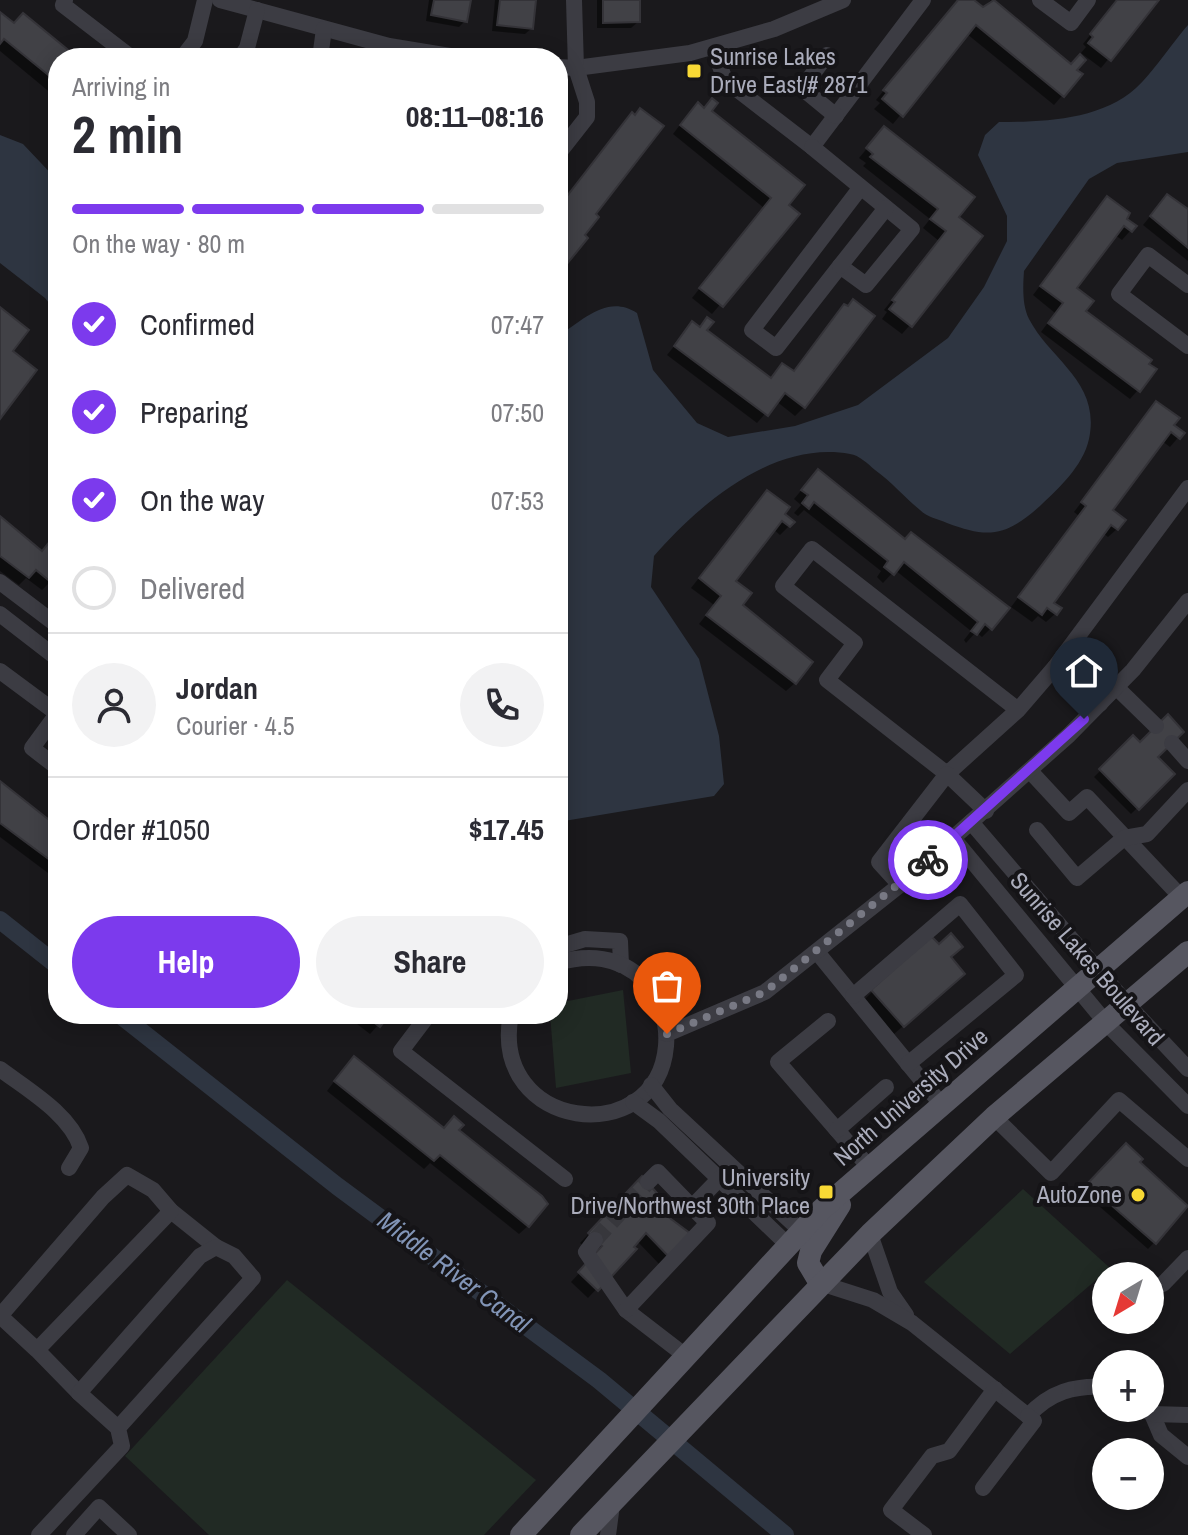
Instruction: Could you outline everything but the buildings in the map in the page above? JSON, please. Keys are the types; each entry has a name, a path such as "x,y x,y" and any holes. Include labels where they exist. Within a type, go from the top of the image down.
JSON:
{"main road":[{"name":"North University Drive","path":"521,1535 623,1429 794,1238 941,1104 1185,895"},
{"path":"581,1535 693,1414 870,1234 994,1117 1188,952"},
{"path":"820,1283 808,1263 811,1251 863,1173"}],"street":[{"path":"65,0 63,5 119,48"},
{"path":"190,48 195,41 205,0"},
{"path":"568,141 587,117 587,102 576,68 574,0"},
{"path":"568,68 713,47 774,29 843,0"},
{"path":"812,147 923,0"},
{"path":"1040,0 1071,23 1088,0"},
{"path":"227,1 401,48"},
{"path":"247,48 257,10"},
{"path":"321,48 324,29"},
{"path":"713,47 725,80 912,229 866,285 840,266"},
{"path":"827,55 802,88 836,116"},
{"path":"861,187 752,330 776,348 886,208"},
{"path":"1188,285 1148,255 1119,294 1188,346"},
{"path":"900,885 879,862 947,774 1018,710 1055,667 1188,488"},
{"path":"986,811 947,774 827,680 855,643 783,586 812,549 1018,710"},
{"path":"3,589 48,619"},
{"path":"667,1034 765,992 900,885 986,811 1100,704 1188,601"},
{"path":"0,614 48,651"},
{"path":"1055,667 1100,704"},
{"path":"0,671 48,707"},
{"path":"1116,687 1156,726"},
{"path":"48,727 32,748 48,760"},
{"path":"1172,743 1188,761"},
{"path":"1030,771 1069,813 1087,797 1124,838 1185,895"},
{"path":"1037,830 1077,878 1124,838 1147,834 1188,790"},
{"name":"Sunrise Lakes Boulevard","path":"971,822 1128,1005 1188,1069"},
{"name":"Sunrise Lakes Boulevard","path":"953,838 1107,1024 1188,1106"},
{"path":"853,996 960,904 1016,975 908,1064"},
{"path":"568,944 585,939 620,941 621,965"},
{"path":"817,952 941,1104"},
{"path":"510,1024 509,1050 515,1069 540,1100 576,1115 615,1111 633,1102 651,1085 660,1070 667,1034 663,1013 654,993 640,977 621,965 599,958 568,960"},
{"path":"828,1021 778,1062 837,1130 863,1173"},
{"path":"421,1024 401,1051 565,1179"},
{"path":"0,1069 49,1106 77,1137 81,1148 69,1168"},
{"path":"651,1085 670,1109 794,1238"},
{"path":"837,1130 886,1087"},
{"path":"994,1117 1051,1173 1119,1100 1188,1159"},
{"path":"633,1102 794,1238"},
{"path":"626,1310 708,1223 658,1172 648,1182"},
{"path":"39,1535 122,1446 118,1428 0,1316 103,1197 127,1175 153,1190 171,1211 216,1247 234,1256 253,1278 118,1428"},
{"path":"692,1207 720,1178"},
{"path":"37,1350 171,1211"},
{"path":"870,1234 890,1292 912,1323"},
{"path":"595,1240 586,1252 626,1310 687,1357"},
{"path":"79,1393 200,1256 216,1247"},
{"path":"1164,1283 1188,1258"},
{"path":"820,1283 873,1300 912,1323 1034,1421 983,1488"},
{"path":"1028,1416 1041,1401 1057,1393 1092,1386"},
{"path":"924,1535 891,1510 932,1456 949,1451 995,1389"},
{"path":"1164,1413 1188,1415"},
{"path":"1153,1422 1161,1435 1188,1457"},
{"path":"608,1535 613,1500"},
{"path":"74,1535 99,1507 129,1535"}],"shaded area":[{"path":"623,990 631,1073 556,1088 551,1024 568,1024 568,1001"},
{"path":"1023,1189 1103,1262 1092,1262 1092,1283 1010,1354 924,1282"},
{"path":"287,1280 536,1480 484,1535 209,1535 125,1456"}],"water":[{"path":"1188,25 1188,152 1117,163 1089,179 1024,271 1024,302 1029,319 1072,373 1088,402 1091,419 1089,439 1069,476 1017,524 986,533 962,528 926,514 887,479 850,454 822,452 794,457 767,466 716,497 654,556 651,587 699,659 719,736 724,784 714,796 568,820 568,329 606,308 616,306 637,313 653,370 697,423 728,437 795,426 858,405 948,338 984,287 1007,241 1007,216 978,155 985,135 999,122 1034,121 1089,113 1122,99 1142,82"},
{"path":"0,135 23,144 48,170 48,302 0,263"}],"waterway":[{"name":"Middle River Canal","path":"0,920 48,958"},
{"name":"Middle River Canal","path":"132,1024 337,1186 599,1380 785,1535"}],"tunnel":[{"path":"595,1240 648,1182"}],"way so far":[{"path":"667,1034 765,992 928,860"}],"place":[{"name":"Sunrise Lakes Drive East/# 2871","path":"694,71"},
{"name":"University Drive/Northwest 30th Place","path":"826,1192"},
{"name":"AutoZone","path":"1138,1195"}],"route":[{"path":"928,860 986,811 1084,719"}]}
